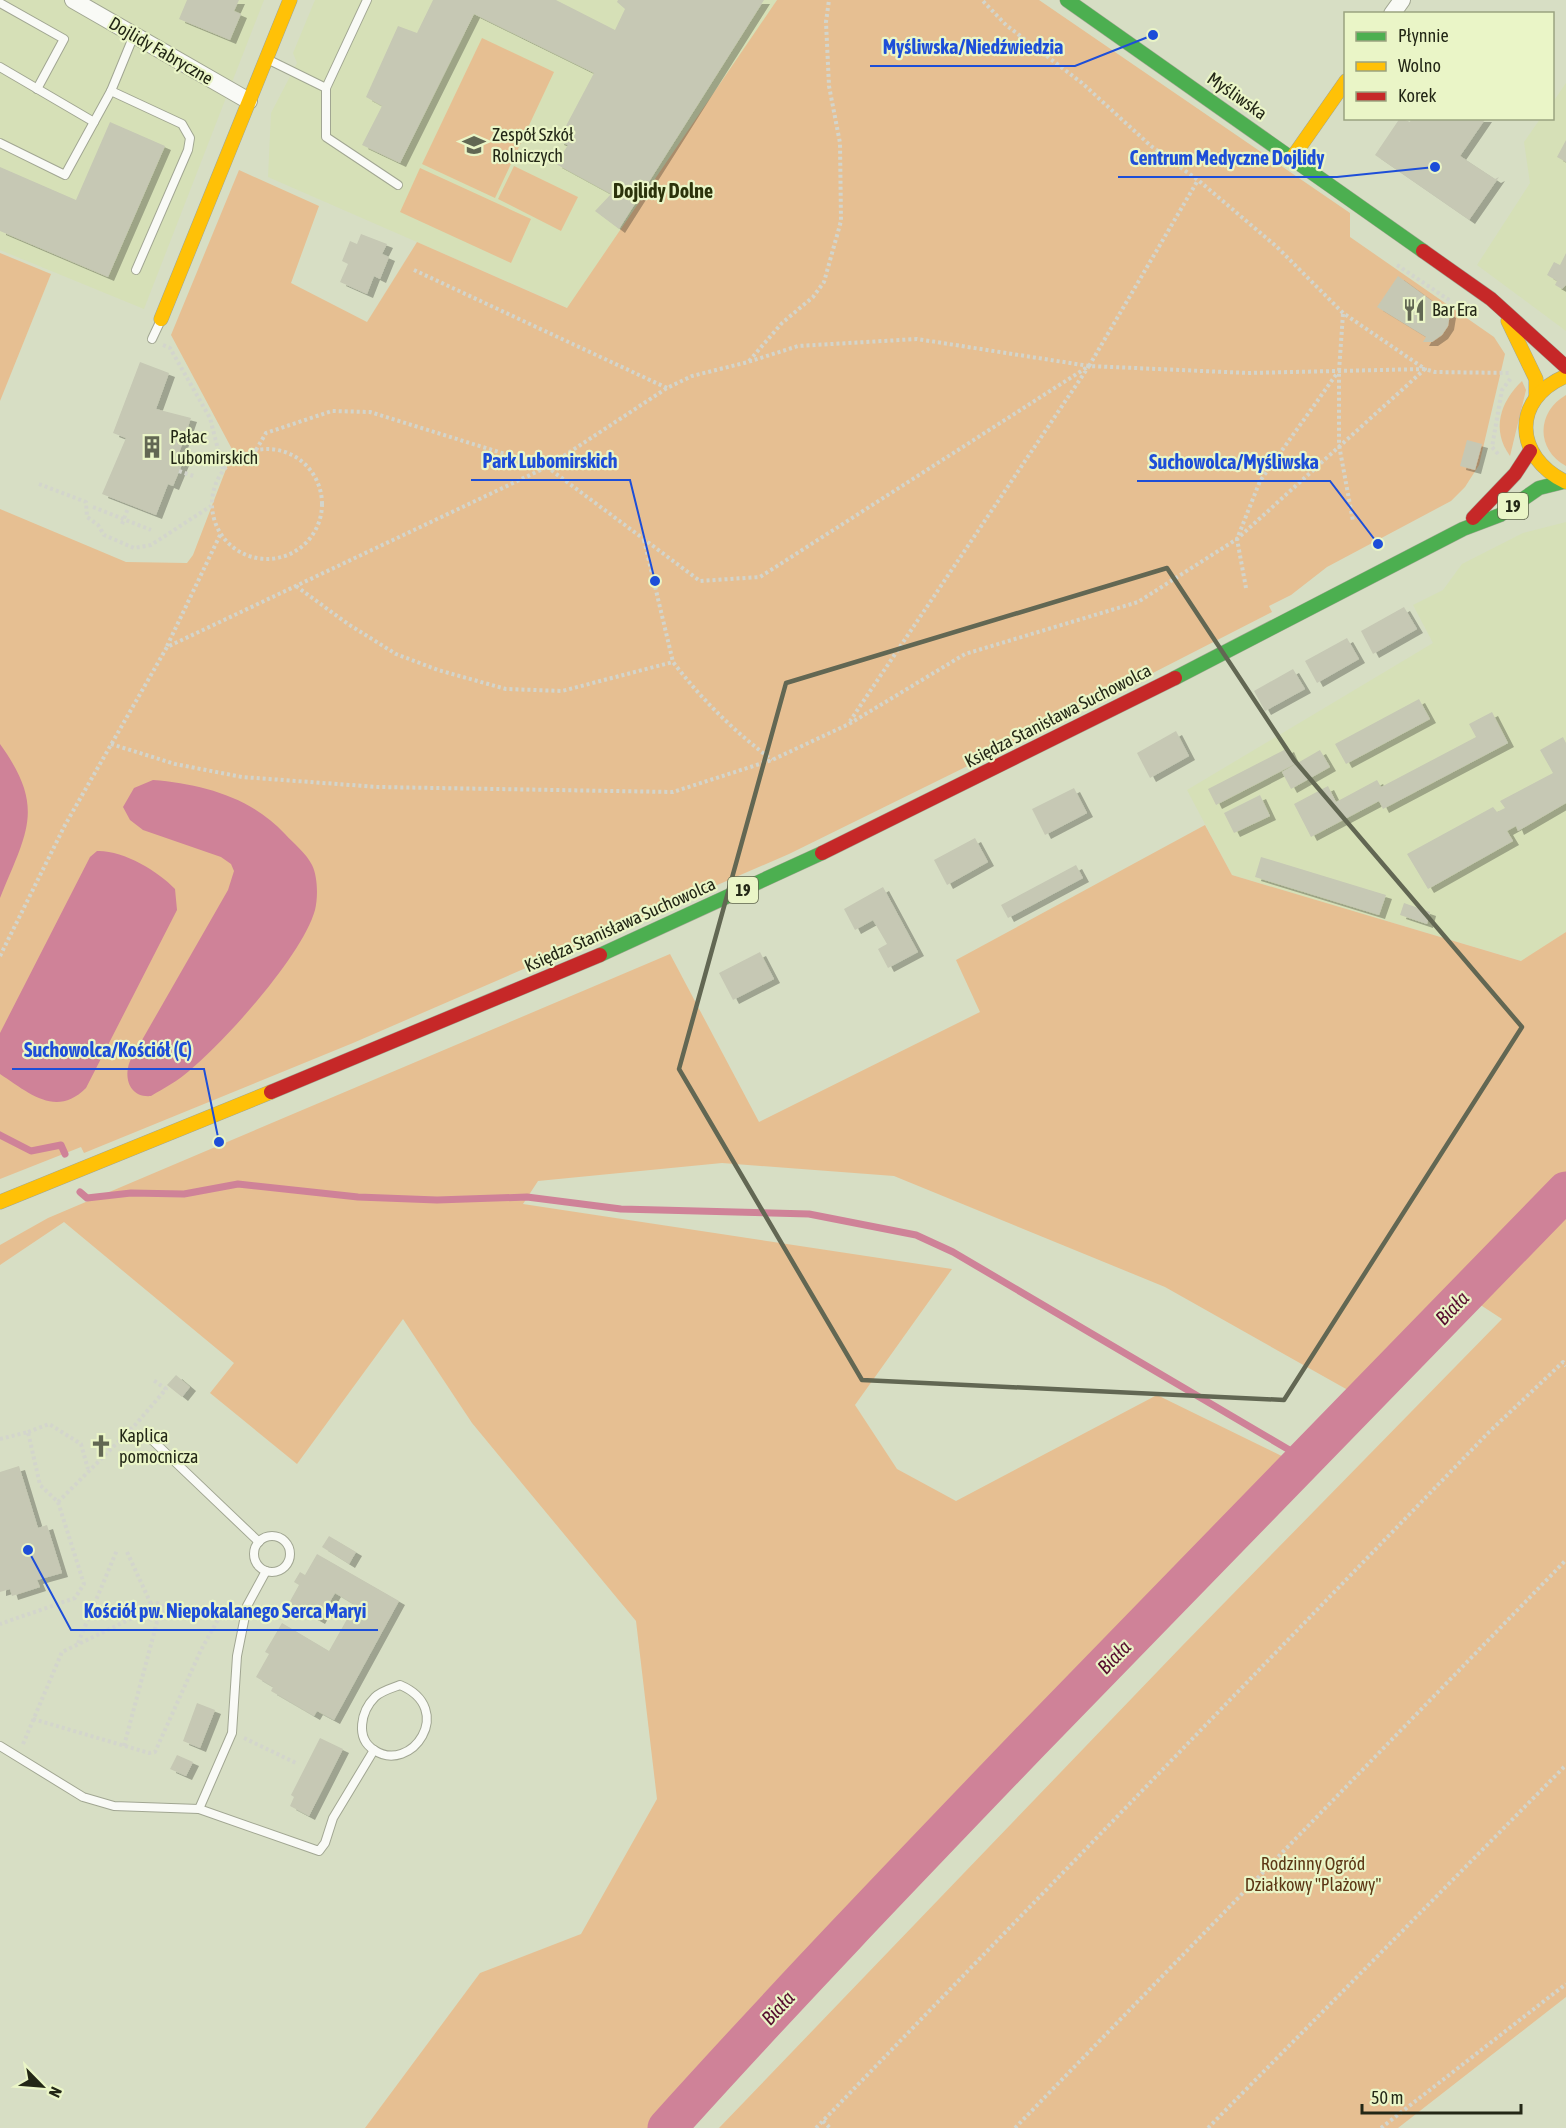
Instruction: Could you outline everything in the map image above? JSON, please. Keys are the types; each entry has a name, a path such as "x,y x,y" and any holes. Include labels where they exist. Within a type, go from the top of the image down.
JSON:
{"main road":[{"path":"162,319 290,0"},
{"name":"Myśliwska","path":"1067,0 1502,308 1566,367"},
{"path":"1292,158 1344,84"},
{"name":"Myśliwska","path":"1502,308 1536,379 1536,396"},
{"path":"1564,482 1542,469 1530,451 1525,427 1536,396 1550,382 1566,376"},
{"name":"Księdza Stanisława Suchowolca","path":"1463,529 1515,474 1530,451"},
{"name":"Księdza Stanisława Suchowolca","path":"0,1202 555,975 797,866 1066,732 1463,529 1500,515 1539,488 1564,482"}],"street":[{"name":"Dojlidy Fabryczne","path":"74,0 249,101"}],"lane":[{"path":"367,0 326,88 326,138 398,185"},
{"path":"0,3 64,39 37,89"},
{"path":"0,143 64,175 111,91 134,35"},
{"path":"266,59 326,88"},
{"path":"0,67 94,122"},
{"path":"111,91 182,124 190,138 188,150 136,270"},
{"path":"152,339 162,319"},
{"path":"149,1437 259,1542"},
{"path":"277,1536 285,1541 290,1550 290,1559 284,1567 276,1572 267,1571 256,1562 254,1555 259,1542 267,1537 277,1536"},
{"path":"198,1809 232,1733 237,1656 247,1606 267,1571"},
{"path":"400,1685 413,1691 421,1699 427,1714 426,1730 417,1745 400,1754 382,1754 374,1750 365,1743 360,1729 375,1696 400,1685"},
{"path":"0,1746 19,1755 82,1797 114,1806 198,1809 319,1851 326,1843 337,1809 374,1750"}],"path":[{"path":"748,362 782,323 813,297 824,282 841,221 840,143 829,87 826,22 829,0"},
{"path":"982,0 1006,25 1082,83 1151,146 1198,180 1277,247 1343,313 1425,369 1435,372 1515,373 1512,364"},
{"path":"849,724 1089,366 1198,180"},
{"path":"1397,264 1462,308"},
{"path":"414,270 667,388"},
{"path":"1343,313 1339,371 1339,445 1353,521"},
{"path":"152,339 170,348 210,418 223,470"},
{"path":"167,647 547,467 667,388 692,376 798,346 917,339 1089,366 1248,373 1425,369"},
{"path":"256,450 266,433 332,411 370,412 547,467 700,581 760,577 1089,366"},
{"path":"111,744 175,764 242,777 378,788 673,792 772,760 849,724 965,654 1137,602 1237,539 1425,369"},
{"path":"1246,588 1237,539 1260,480 1339,371"},
{"path":"275,449 293,455 308,467 318,483 322,502 319,521 310,538 296,551 278,558 259,559 241,552 225,541 215,524 212,506 214,486 223,470 238,457 256,450 275,449"},
{"path":"179,471 196,477"},
{"path":"39,484 86,502 87,517 98,525 104,535 134,549 152,545 212,506"},
{"path":"93,507 123,521 151,530"},
{"path":"123,521 128,508"},
{"path":"0,956 65,825 167,647 221,533"},
{"path":"643,539 673,662 701,699 739,735 772,760"},
{"path":"296,586 348,624 396,654 438,670 506,689 562,691 673,662"},
{"path":"816,2128 1481,1441 1564,1364"},
{"path":"58,1502 136,1424 166,1389 152,1379"},
{"path":"0,1439 49,1424 81,1444 88,1470"},
{"path":"0,1624 75,1598 84,1584 58,1502 40,1485 28,1432"},
{"path":"77,1644 117,1550"},
{"path":"127,1552 151,1604"},
{"path":"1015,2128 1566,1560"},
{"path":"124,1746 157,1622 164,1618 165,1610 159,1603 151,1604"},
{"path":"19,1755 62,1652 147,1611 151,1604"},
{"path":"165,1610 247,1606"},
{"path":"33,1719 149,1754 159,1748 201,1650 225,1607"},
{"path":"147,1611 148,1618 157,1622"},
{"path":"232,1733 298,1764"},
{"path":"1208,2128 1565,1768"},
{"path":"1381,2128 1566,1984"},
{"path":"823,2121 830,2128"}],"highlighted area":[{"path":"1167,568 1294,760 1522,1027 1284,1400 862,1380 679,1069 786,683"}],"shaded area":[{"path":"0,0 264,0 144,309 0,250"},
{"name":"Zespół Szkół Rolniczych","path":"315,0 777,0 568,308 268,177 271,113 297,63 293,53"},
{"path":"1566,83 1566,331 1477,265 1530,183 1524,142 1539,120 1554,120 1554,101"},
{"path":"1566,522 1566,932 1522,961 1232,875 1187,790 1433,643 1413,605 1443,590 1462,564 1523,533"},
{"path":"0,744 23,786 27,803 27,820 18,855 0,898"},
{"path":"153,780 190,785 225,795 272,821 300,849 312,865 317,894 315,910 295,950 242,1019 205,1057 180,1078 151,1096 144,1096 138,1094 130,1086 127,1074 130,1061 228,890 234,871 231,864 221,857 143,830 130,820 123,807 134,788"},
{"path":"97,851 129,858 159,875 175,889 177,910 86,1088 75,1097 53,1102 32,1095 0,1074 0,1033 90,857"}],"green space":[{"path":"777,0 1039,0 1350,213 1350,237 1494,337 1505,354 1479,465 1465,487 1451,501 1327,567 1291,595 1269,606 1272,612 1061,720 789,854 353,1043 84,1153 81,1147 0,1179 0,509 126,562 187,563 193,555 233,451 171,335 239,170 319,206 291,283 367,322 417,242 567,308"},
{"path":"482,38 554,72 495,198 422,164"},
{"path":"514,166 578,197 561,231 498,199"},
{"path":"420,168 531,219 511,263 400,212"},
{"path":"0,253 51,274 0,401"},
{"path":"1522,381 1526,390 1510,456 1501,436 1501,417 1508,398"},
{"path":"1566,395 1566,466 1549,451 1544,431 1549,411"},
{"name":"Rodzinny Ogród Działkowy \"Plażowy\"","path":"1205,825 1232,875 1521,961 1566,932 1566,1997 1398,2128 719,2128 1182,1646 1502,1319 1456,1289 1355,1394 1165,1287 894,1176 722,1163 538,1181 523,1204 952,1269 855,1405 897,1469 956,1501 1157,1395 1296,1463 657,2128 365,2128 480,1973 581,1934 657,1799 636,1621 472,1423 403,1319 297,1464 210,1393 234,1363 64,1222 0,1265 0,1245 48,1218 670,954 759,1122 980,1012 956,960"}],"building":[{"path":"187,0 239,0 234,11 241,14 230,40 179,19"},
{"path":"433,0 556,0 615,30 625,9 617,2 618,0 764,0 619,229 595,211 611,194 556,164 568,145 558,141 594,73 474,14 400,163 362,145 382,106 366,97 398,26 417,33"},
{"path":"1399,120 1410,122 1410,120 1485,120 1460,156 1495,179 1499,177 1469,220 1375,155"},
{"path":"110,122 165,146 108,277 0,231 0,167 76,200"},
{"path":"1566,140 1566,162 1557,157"},
{"path":"361,234 387,244 382,254 389,257 380,279 374,276 367,294 340,282 348,264 342,261 350,241 357,244"},
{"path":"1566,253 1566,285 1562,289 1555,285 1557,281 1547,275 1554,262 1560,265"},
{"name":"Bar Era","path":"1398,276 1450,314 1448,326 1442,335 1432,342 1423,342 1426,337 1377,307"},
{"name":"Pałac Lubomirskich","path":"140,362 169,373 156,409 191,418 177,459 183,462 173,486 168,484 156,515 102,494 126,438 113,433"},
{"path":"1467,440 1482,444 1475,470 1460,466"},
{"path":"1404,607 1417,629 1373,654 1361,631"},
{"path":"1347,638 1359,659 1317,683 1305,661"},
{"path":"1293,669 1305,689 1265,711 1254,691"},
{"path":"1419,699 1430,719 1346,764 1335,744"},
{"path":"1492,712 1508,743 1383,809 1379,801 1311,837 1294,804 1328,786 1336,802 1377,780 1381,787 1476,737 1469,724"},
{"path":"1176,731 1189,756 1150,778 1137,753"},
{"path":"1563,737 1566,743 1566,803 1518,831 1516,826 1507,831 1513,841 1428,889 1407,854 1493,807 1497,812 1505,808 1500,801 1553,773 1540,750"},
{"path":"1288,748 1295,764 1216,805 1208,789"},
{"path":"1320,750 1330,767 1291,789 1282,772"},
{"path":"1074,788 1087,813 1045,835 1032,809"},
{"path":"1260,795 1270,816 1234,833 1224,813"},
{"path":"975,838 988,862 947,885 934,860"},
{"path":"1261,857 1386,895 1379,915 1255,877"},
{"path":"1076,865 1083,878 1008,918 1001,905"},
{"path":"883,887 918,952 888,968 878,949 887,944 873,920 855,930 844,909"},
{"path":"1404,903 1430,912 1427,924 1400,915"},
{"path":"760,952 774,979 733,1000 719,973"},
{"path":"176,1375 190,1387 182,1397 167,1385"},
{"path":"19,1466 38,1528 47,1525 62,1573 37,1580 40,1587 12,1596 10,1589 0,1592 0,1472"},
{"path":"329,1536 356,1552 349,1564 322,1547"},
{"path":"317,1554 399,1601 334,1720 317,1711 314,1716 271,1691 273,1687 256,1677 269,1654 265,1652 282,1623 329,1651 355,1605 335,1593 319,1620 289,1603 299,1585 294,1582 300,1572 305,1575"},
{"path":"197,1703 215,1710 200,1748 183,1741"},
{"path":"320,1738 343,1749 309,1816 290,1806 294,1797 291,1795"},
{"path":"177,1755 193,1762 186,1776 170,1769"}],"waterway":[{"path":"0,1135 31,1151 61,1145 65,1154"},
{"path":"80,1192 87,1198 131,1193 184,1194 238,1184 358,1197 437,1200 527,1197 621,1209 809,1214 916,1235 953,1252 1303,1458"},
{"name":"Biała","path":"667,2128 801,1982 983,1791 1566,1191"}],"traffic: fast":[{"path":"1067,0 1423,251"},
{"path":"1175,678 1463,529 1500,515 1539,488 1563,482"},
{"path":"600,955 822,853"}],"traffic: slow":[{"path":"161,319 290,0"},
{"path":"1292,158 1344,84"},
{"path":"1508,321 1536,379 1536,396"},
{"path":"1566,376 1548,386 1535,399 1528,413 1526,428 1529,444 1536,458 1549,471 1566,482"},
{"path":"0,1202 271,1092"}],"traffic: jam":[{"path":"1423,251 1491,299 1566,367"},
{"path":"1473,518 1515,474 1530,451"},
{"path":"822,853 1175,678"},
{"path":"271,1092 600,955"}],"place":[{"name":"Myśliwska/Niedźwiedzia","path":"1153,35"},
{"name":"Zespół Szkół Rolniczych","path":"474,145"},
{"name":"Centrum Medyczne Dojlidy","path":"1435,167"},
{"name":"Bar Era","path":"1414,310"},
{"name":"Pałac Lubomirskich","path":"152,447"},
{"name":"Suchowolca/Myśliwska","path":"1378,544"},
{"name":"Park Lubomirskich","path":"655,581"},
{"name":"Suchowolca/Kościół (C)","path":"219,1142"},
{"name":"Kaplica pomocnicza","path":"101,1446"},
{"name":"Kościół pw. Niepokalanego Serca Maryi","path":"28,1550"}],"district":[{"name":"Dojlidy Dolne","path":"663,191"}]}
